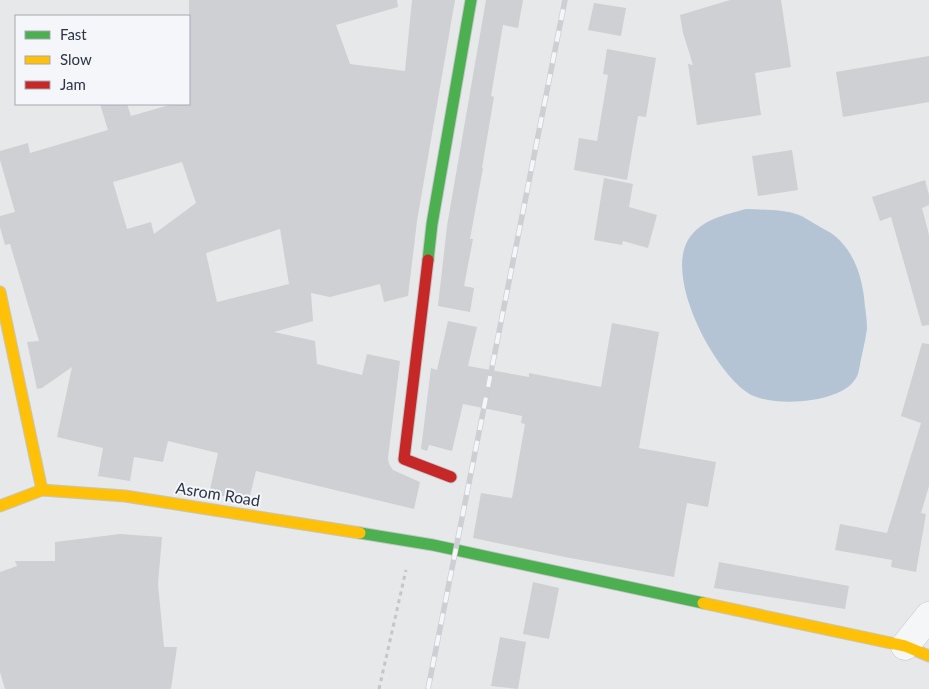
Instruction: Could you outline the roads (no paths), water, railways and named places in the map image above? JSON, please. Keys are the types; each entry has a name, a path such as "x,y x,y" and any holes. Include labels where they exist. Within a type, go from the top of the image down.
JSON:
{"street":[{"path":"451,477 404,459 432,224 471,0"},
{"path":"0,292 42,490"},
{"name":"Asrom Road","path":"0,506 42,490 125,496 412,541 917,651"},
{"path":"917,651 929,616"}],"water":[{"path":"746,209 780,211 801,216 835,236 853,259 862,287 867,329 859,370 852,384 843,390 821,398 788,402 756,397 735,382 708,345 688,300 683,277 683,257 688,240 700,227 714,219"}],"railway":[{"path":"428,689 565,0"}]}
